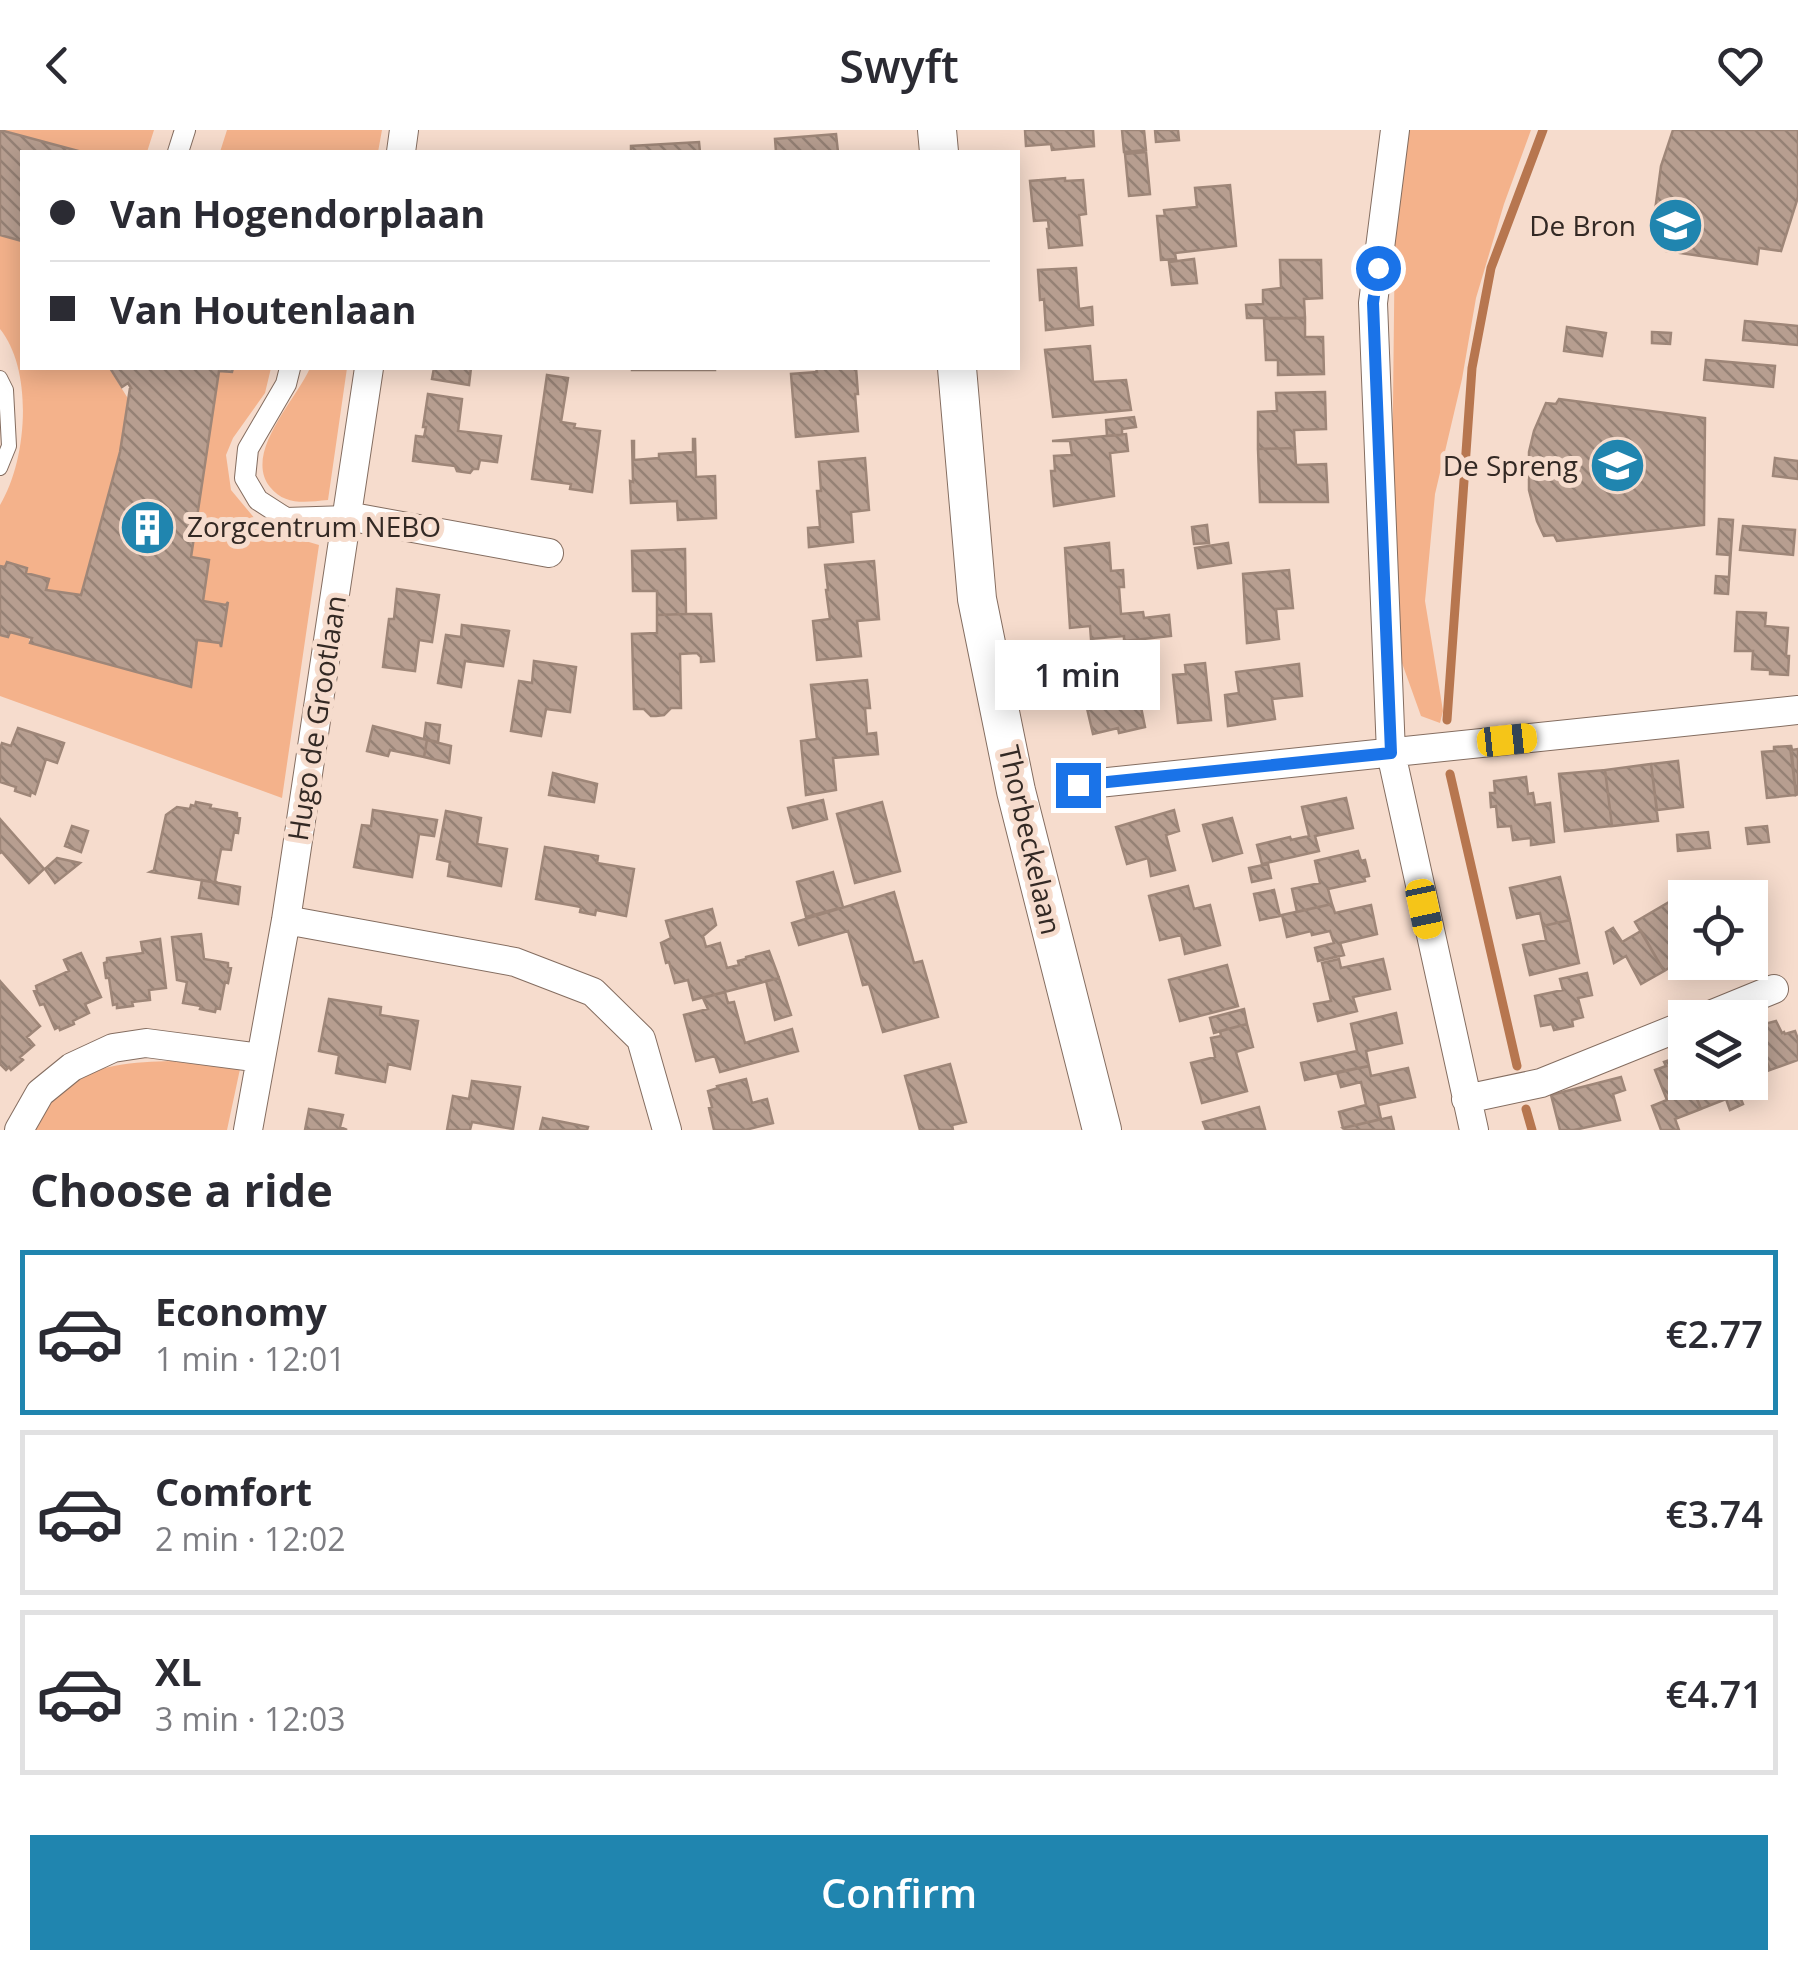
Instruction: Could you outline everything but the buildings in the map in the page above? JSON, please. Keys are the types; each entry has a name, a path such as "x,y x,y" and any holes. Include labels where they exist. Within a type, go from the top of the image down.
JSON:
{"main road":[{"name":"Thorbeckelaan","path":"957,370 977,600 1016,791 1102,1130"}],"street":[{"path":"1395,130 1373,303 1391,753 1474,1130"},
{"path":"290,370 286,384 248,449 246,478 258,500 286,518 348,516 550,553"},
{"name":"Hugo de Grootlaan","path":"248,1130 286,920 369,370"},
{"path":"1078,785 1798,710"},
{"path":"286,920 515,962 593,992 642,1040 667,1130"},
{"path":"1747,1000 1774,989"},
{"path":"1466,1098 1540,1083 1668,1032"},
{"path":"19,1130 40,1093 72,1067 113,1048 146,1043 261,1058"}],"lane":[{"path":"0,378 6,390 8,446 0,468"}],"shaded area":[{"path":"0,130 154,130 148,150 20,151 0,147"},
{"path":"227,130 382,130 378,150 221,150"},
{"path":"1407,130 1531,130 1476,298 1435,494 1425,601 1443,711 1440,723 1421,716 1402,663 1392,497 1395,224"},
{"path":"0,232 20,236 20,370 110,370 132,405 75,619 38,609 29,641 183,682 186,559 217,370 271,370 265,393 233,438 226,455 231,490 256,520 319,545 282,798 0,696 0,505 16,465 23,416 18,368 0,329"},
{"path":"309,370 347,370 328,500 296,501 282,497 270,487 263,473 267,443"},
{"path":"171,1061 240,1069 227,1130 29,1130 75,1079 115,1066"}],"waterway":[{"path":"1447,720 1472,368 1491,268 1543,130"},
{"path":"1450,774 1517,1066"},
{"path":"1526,1109 1532,1130"}],"place":[{"name":"De Bron","path":"1675,226"},
{"name":"De Spreng","path":"1617,466"},
{"name":"Zorgcentrum NEBO","path":"148,527"}],"route":[{"path":"1078,785 1391,753 1373,303 1378,268"}]}
